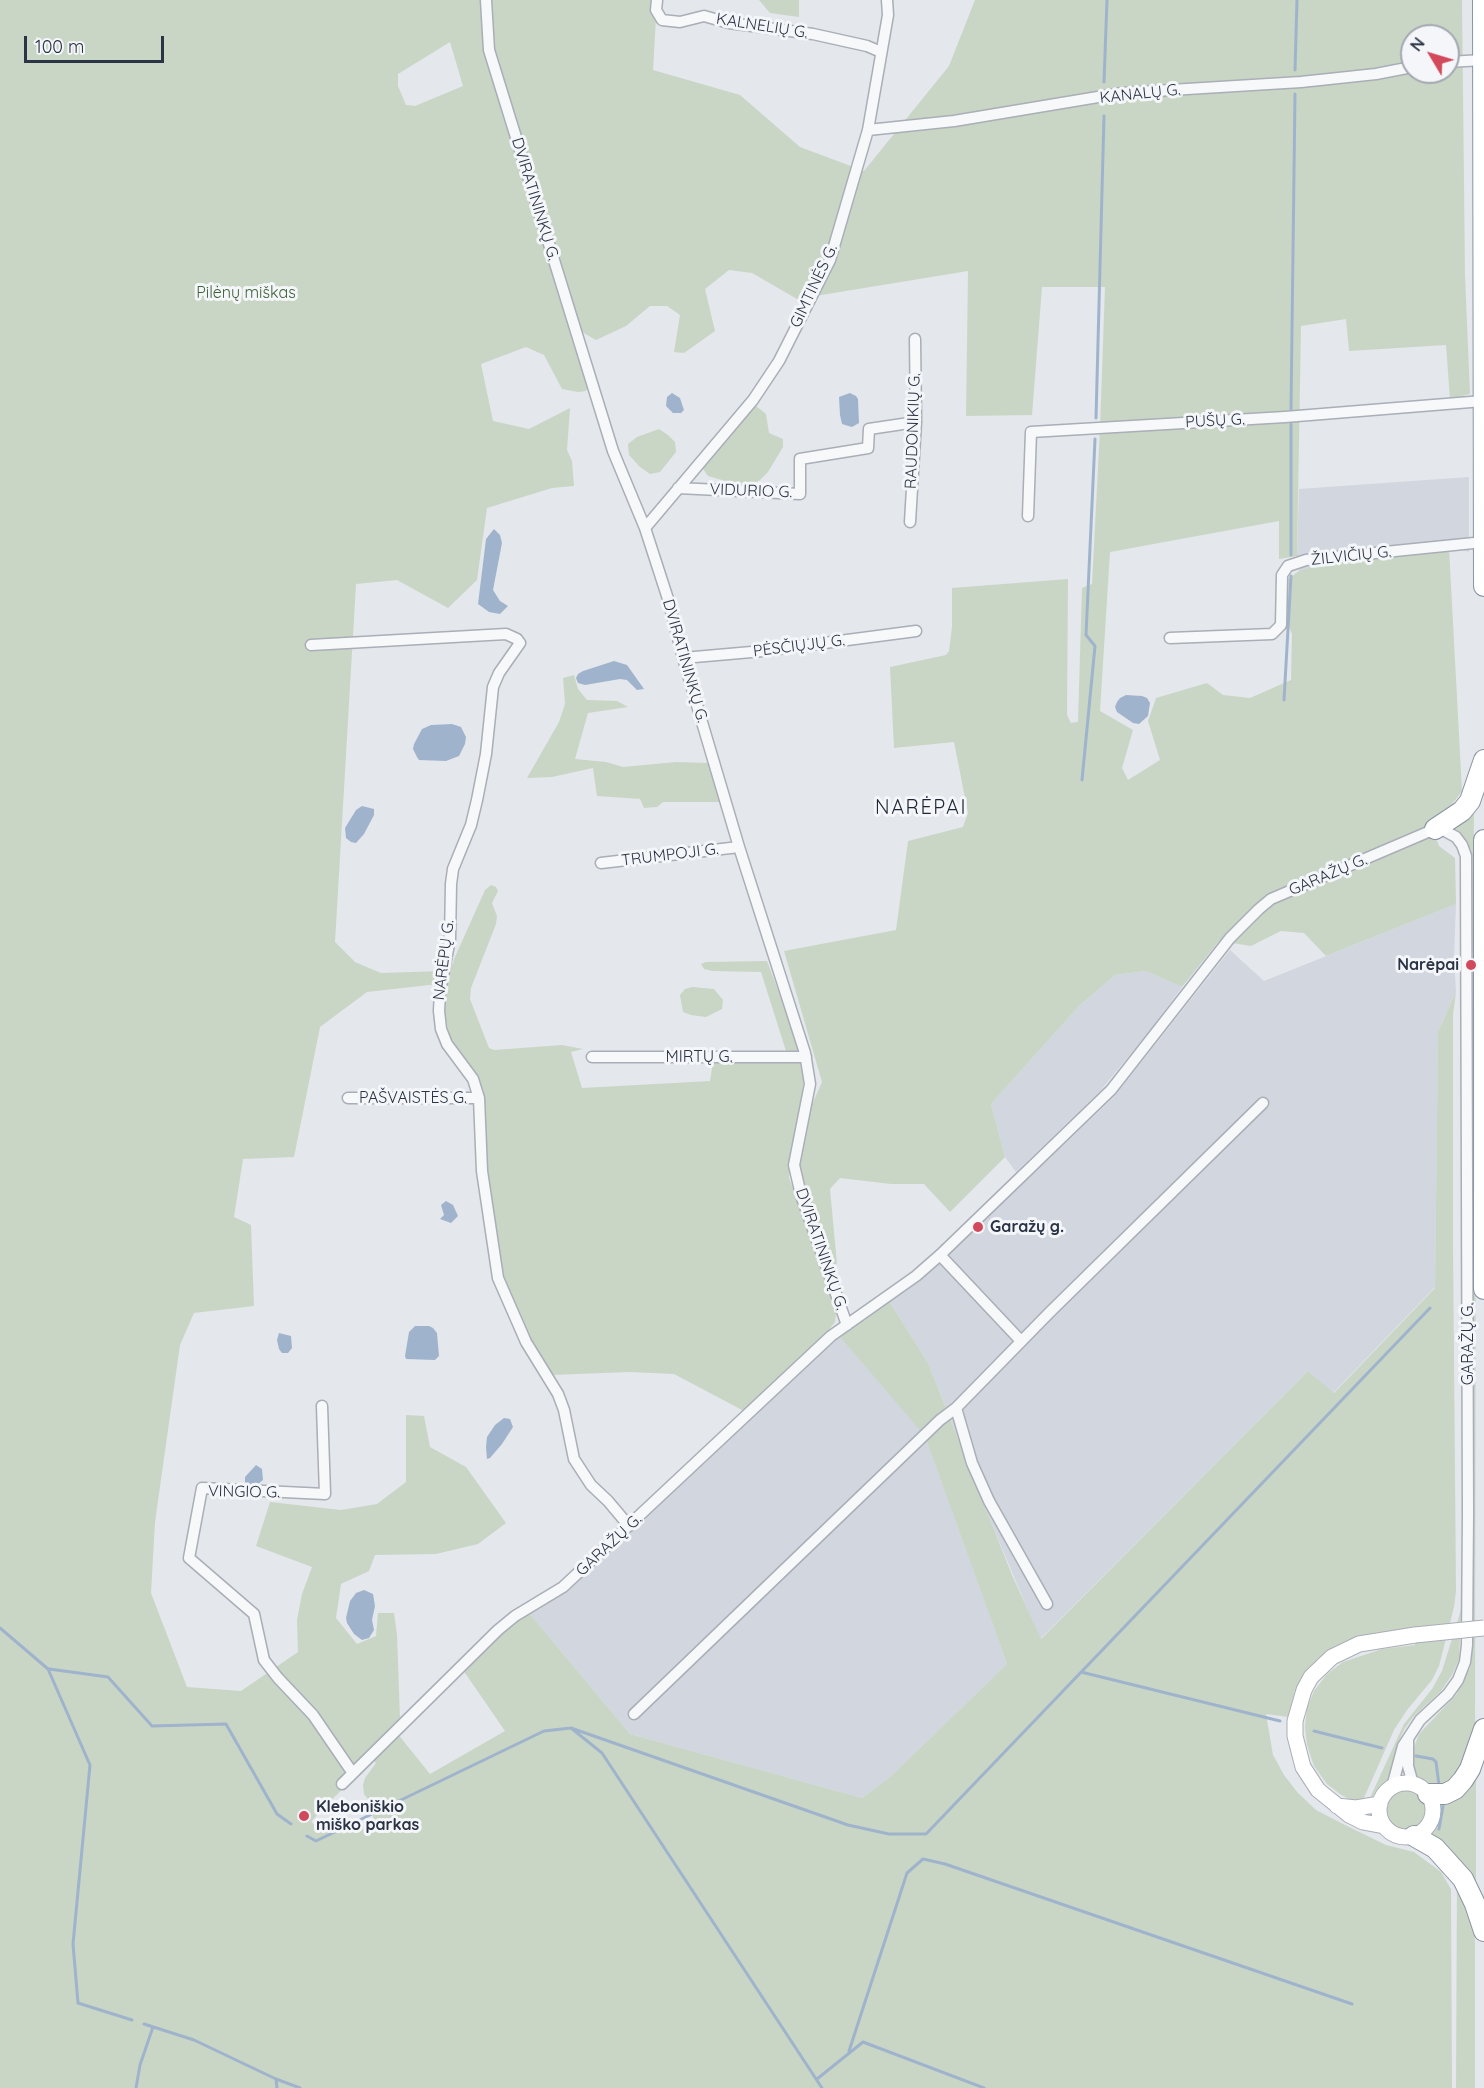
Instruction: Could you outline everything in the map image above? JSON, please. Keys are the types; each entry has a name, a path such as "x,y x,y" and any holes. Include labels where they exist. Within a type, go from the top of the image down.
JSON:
{"highway":[{"path":"1483,0 1484,586"},
{"path":"1436,830 1462,811 1470,801 1484,760"},
{"path":"1484,840 1484,1289"},
{"path":"1420,1789 1445,1794 1455,1789 1470,1769 1484,1729"},
{"path":"1414,1836 1435,1848 1463,1879 1484,1931"}],"main road":[{"path":"1337,1806 1373,1805 1392,1787 1406,1783 1420,1789 1433,1810 1428,1826 1414,1836 1398,1836 1384,1826 1363,1822 1349,1815 1337,1806 1310,1780 1298,1752 1295,1720 1304,1690 1321,1666 1345,1649 1379,1639 1484,1628"},
{"path":"1373,1805 1379,1812 1384,1826"}],"street":[{"name":"DVIRATININKŲ G.","path":"486,0 489,50 613,451 645,528 668,599 683,658 740,847 806,1056 810,1084 794,1165 801,1195 847,1325"},
{"name":"KALNELIŲ G.","path":"657,0 656,10 662,20 680,22 704,16 729,22 813,34 881,52"},
{"name":"GIMTINĖS G.","path":"645,528 753,400 779,361 830,260 868,130 888,15 887,0"},
{"path":"1460,61 1483,60"},
{"name":"KANALŲ G.","path":"868,130 954,121 1122,93 1301,82 1400,69"},
{"name":"RAUDONIKIŲ G.","path":"910,522 916,422 915,339"},
{"name":"PUŠŲ G.","path":"1028,516 1031,432 1285,417 1483,401"},
{"name":"VIDURIO G.","path":"678,489 800,494 800,459 868,448 869,429 916,422"},
{"name":"ŽILVIČIŲ G.","path":"1170,638 1272,634 1281,626 1282,575 1288,566 1306,560 1484,542"},
{"name":"PĖSČIŲJŲ G.","path":"683,658 763,651 916,631"},
{"name":"NARĖPŲ G.","path":"311,645 506,634 520,643 499,673 493,687 486,754 477,800 471,825 453,869 450,884 450,939 440,991 441,1029 447,1044 473,1079 479,1098 482,1171 498,1278 526,1342 558,1394 564,1410 574,1459 587,1480 629,1526"},
{"name":"GARAŽŲ G.","path":"342,1784 498,1629 563,1587 831,1336 916,1276 940,1255 1110,1090 1230,938 1259,909 1271,899 1436,830 1445,831 1456,837 1466,856 1467,1645 1458,1680 1448,1694 1420,1720 1408,1737 1399,1756 1392,1787"},
{"name":"TRUMPOJI G.","path":"600,863 740,847"},
{"name":"MIRTŲ G.","path":"592,1057 806,1056"},
{"name":"PAŠVAISTĖS G.","path":"348,1098 479,1098"},
{"path":"634,1713 940,1420 956,1408 1263,1103"},
{"path":"940,1255 1021,1341"},
{"name":"VINGIO G.","path":"322,1406 325,1494 202,1488 189,1558 254,1614 264,1660 313,1715 352,1772"},
{"path":"956,1408 972,1463 989,1501 1047,1604"},
{"path":"1408,1737 1408,1766 1420,1789"}],"shaded area":[{"path":"1469,477 1469,552 1459,549 1299,571 1297,556 1299,489"},
{"path":"1456,904 1454,956 1456,992 1438,1032 1435,1287 1333,1393 1308,1371 1040,1639 928,1363 889,1301 929,1273 1113,1098 1230,950 1264,981"},
{"path":"1146,971 1182,987 1152,1028 1100,1091 1016,1172 1005,1157 991,1104 1079,1006 1115,975"},
{"path":"839,1336 925,1435 1007,1664 891,1776 862,1798 630,1734 529,1613 566,1592"}],"green space":[{"name":"Pilėnų miškas","path":"0,0 483,0 484,49 588,387 586,391 578,392 562,389 544,355 526,347 481,364 493,421 529,429 570,408 567,450 572,461 574,486 552,488 487,508 477,580 448,608 397,580 356,584 335,942 355,962 381,973 441,971 438,984 367,992 320,1027 294,1157 243,1159 234,1217 251,1225 254,1306 194,1313 180,1345 155,1522 151,1593 187,1687 241,1691 298,1652 297,1620 302,1594 312,1567 256,1546 270,1502 341,1510 377,1504 406,1482 406,1415 424,1416 430,1447 466,1467 506,1523 478,1544 436,1554 375,1555 369,1571 341,1584 336,1618 357,1644 376,1636 378,1613 394,1613 400,1718 393,1728 430,1774 505,1731 463,1670 505,1628 529,1613 630,1734 862,1798 891,1776 1007,1664 925,1436 839,1336 889,1301 928,1363 1012,1575 1041,1639 1308,1371 1334,1393 1435,1288 1438,1032 1456,992 1453,1015 1453,1244 1456,1591 1439,1666 1432,1680 1394,1730 1363,1800 1352,1801 1340,1794 1327,1784 1314,1766 1307,1745 1305,1727 1307,1708 1314,1691 1327,1674 1343,1662 1382,1649 1415,1645 1414,1627 1355,1637 1336,1646 1318,1659 1307,1671 1295,1690 1288,1717 1266,1714 1273,1755 1284,1775 1298,1793 1316,1810 1345,1825 1386,1845 1414,1852 1441,1872 1451,1889 1452,2088 0,2088","holes":["450,42 463,86 415,106 406,105 398,86 398,74","373,1760 376,1763 365,1778 363,1785 364,1794 374,1807 373,1818 367,1824 343,1834 333,1821 315,1825 311,1822"]},
{"path":"486,0 657,0 653,70 740,95 800,147 864,171 949,66 975,0 1462,0 1465,275 1470,394 1450,399 1446,345 1349,351 1346,319 1301,326 1297,556 1279,559 1279,521 1110,552 1100,711 1133,730 1122,768 1128,780 1160,760 1148,721 1156,698 1207,683 1223,695 1250,698 1291,680 1292,634 1286,619 1288,579 1299,571 1324,563 1449,548 1462,791 1438,823 1435,836 1439,846 1455,858 1456,904 1326,956 1304,933 1281,931 1251,946 1219,941 1182,987 1146,971 1115,975 1079,1006 991,1104 1005,1157 950,1212 924,1184 891,1184 840,1178 830,1189 837,1264 829,1268 798,1171 807,1116 822,1082 784,951 896,930 908,841 963,827 968,813 954,742 894,748 890,667 946,655 949,651 952,627 952,588 1068,579 1067,715 1071,723 1078,722 1082,588 1092,584 1105,287 1042,287 1032,415 966,416 968,271 797,299 752,273 729,270 705,289 715,331 684,353 674,352 680,315 667,306 650,306 626,326 596,340 575,328 489,50"},
{"path":"759,0 799,0 799,17 770,13"},
{"path":"756,406 766,414 769,433 783,439 783,447 768,472 760,480 750,485 736,484 708,476 701,466 742,416"},
{"path":"659,429 675,442 676,452 660,472 650,474 629,455 628,444 637,437"},
{"path":"574,675 578,689 587,700 617,701 628,707 588,713 575,759 606,762 623,767 676,762 709,763 722,802 663,802 657,807 644,808 640,799 597,796 593,768 552,777 527,778 559,722 565,704 563,678"},
{"path":"1474,803 1473,953 1471,953 1471,850 1460,832 1449,826"},
{"path":"491,885 498,891 492,903 497,916 496,924 471,988 470,999 489,1048 494,1050 562,1045 583,1049 571,1052 582,1088 710,1081 713,1062 708,1051 786,1051 761,972 712,971 704,969 701,964 767,961 799,1046 804,1074 789,1178 825,1273 836,1313 835,1322 827,1332 744,1411 674,1374 629,1372 552,1375 528,1339 507,1296 499,1265 483,1126 459,1052 450,1037 444,1013 444,988 455,957 485,890"},
{"path":"1470,974 1473,974 1476,1108 1475,1734 1473,1751 1450,1786 1427,1785 1418,1778 1414,1771 1413,1760 1414,1747 1419,1734 1456,1695 1470,1668 1472,1655"},
{"path":"692,987 714,989 723,1000 722,1009 706,1017 683,1012 680,995 685,989"},
{"path":"1461,1610 1459,1659 1452,1675 1441,1691 1414,1716 1405,1728 1398,1742 1391,1776 1369,1800 1404,1724 1432,1689 1442,1671"},
{"path":"1476,1774 1476,1889 1428,1835 1438,1821 1440,1808 1437,1801"},
{"path":"1406,1789 1421,1795 1427,1810 1421,1825 1406,1831 1391,1825 1385,1810 1391,1795"},
{"path":"1457,1877 1473,1922 1475,1942 1475,2088 1456,2088"}],"water":[{"path":"672,393 680,398 684,410 681,413 673,413 666,406 667,397"},
{"path":"850,393 858,399 859,423 852,427 842,424 840,415 839,397"},
{"path":"494,529 500,535 502,543 493,590 500,601 508,606 500,614 489,612 478,604 486,539"},
{"path":"614,661 627,665 644,689 637,690 627,680 620,679 585,685 578,683 576,678 578,674"},
{"path":"1126,695 1142,696 1150,703 1148,716 1139,724 1133,723 1117,712 1115,707 1117,702"},
{"path":"452,724 461,727 466,737 459,756 446,761 419,760 413,749 422,729 431,725"},
{"path":"362,806 374,809 374,815 364,834 356,843 351,842 346,838 345,828 356,810"},
{"path":"446,1201 453,1205 458,1216 451,1223 440,1219 444,1215 441,1205"},
{"path":"415,1326 429,1326 437,1333 439,1356 435,1360 406,1359 409,1332"},
{"path":"279,1333 291,1336 292,1348 288,1353 282,1353 279,1349 277,1340"},
{"path":"504,1418 510,1419 513,1427 502,1444 487,1459 487,1437 495,1425"},
{"path":"256,1465 262,1469 263,1480 257,1485 248,1484 245,1482 245,1477"},
{"path":"364,1590 373,1594 375,1606 372,1620 374,1630 369,1638 362,1640 354,1634 346,1618 350,1601 356,1593"}],"waterway":[{"path":"1104,82 1107,0"},
{"path":"1295,70 1297,0"},
{"path":"1291,409 1295,94"},
{"path":"1096,418 1104,116"},
{"path":"1291,424 1291,555"},
{"path":"1082,780 1095,646 1086,635 1095,439"},
{"path":"1284,700 1291,576"},
{"path":"571,1728 848,1825 889,1834 926,1834 1430,1308"},
{"path":"0,1628 48,1669 90,1765 73,1944 78,2003 132,2020"},
{"path":"49,1669 108,1677 152,1726 226,1724 277,1814 291,1824"},
{"path":"1081,1672 1280,1721"},
{"path":"307,1836 316,1841 544,1731 571,1728 602,1753 822,2088"},
{"path":"1314,1731 1382,1748"},
{"path":"1416,1756 1433,1759 1436,1762 1439,1785"},
{"path":"1439,1829 1443,1806"},
{"path":"849,2051 907,1873 923,1859 945,1864 1352,2004"},
{"path":"144,2024 194,2040 300,2088"},
{"path":"136,2088 140,2065 153,2027"},
{"path":"817,2079 863,2042 984,2088"},
{"path":"276,2079 277,2088"}],"place":[{"name":"Narėpai","path":"1471,965"},
{"name":"Garažų g.","path":"978,1227"},
{"name":"Kleboniškio miško parkas","path":"304,1816"}],"district":[{"name":"NARĖPAI","path":"921,808"}]}
